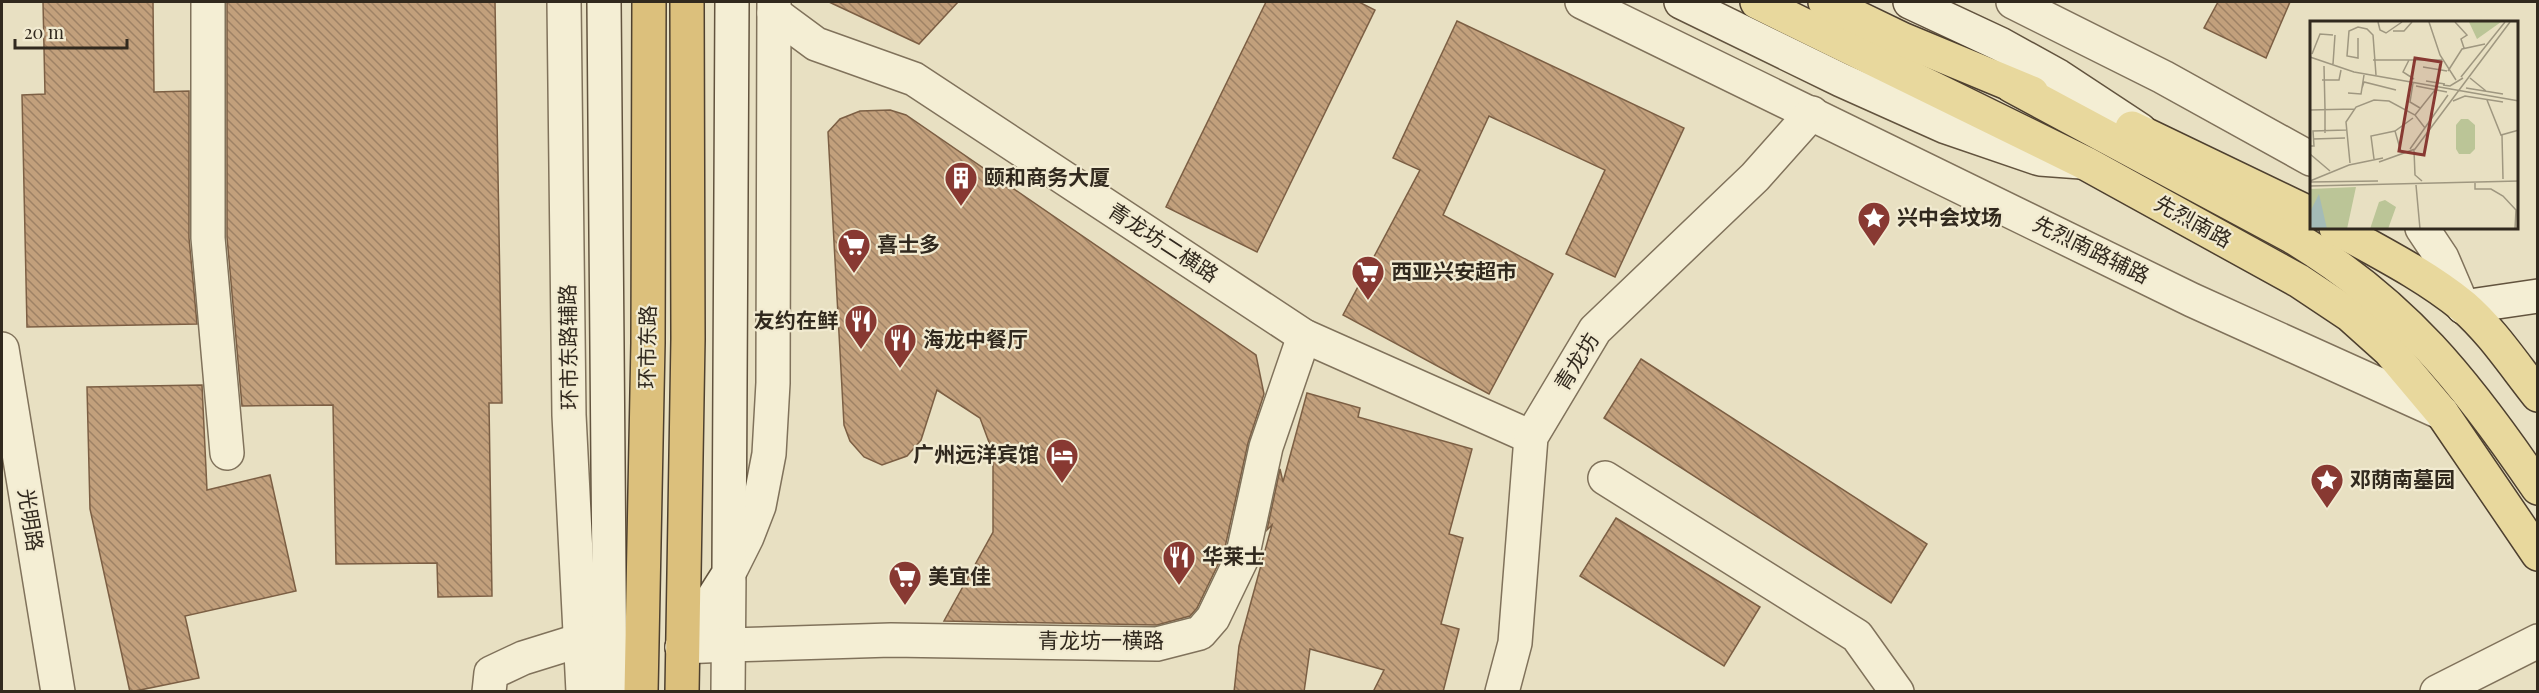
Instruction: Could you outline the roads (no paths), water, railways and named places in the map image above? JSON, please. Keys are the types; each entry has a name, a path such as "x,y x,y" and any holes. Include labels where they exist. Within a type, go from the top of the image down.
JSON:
{"highway":[{"name":"环市东路","path":"641,692 648,332 650,2"},
{"name":"环市东路","path":"682,692 688,339 687,2"}],"main road":[{"name":"先烈南路","path":"1757,2 2085,163 2299,281 2350,315 2389,350 2442,413 2538,554"},
{"name":"先烈南路","path":"1825,2 2012,86 2293,237 2364,285 2446,363 2494,424 2538,488"},
{"name":"先烈南路","path":"2012,86 2140,130 2310,214"},
{"path":"2340,230 2399,264 2463,307 2491,336 2538,395"}],"street":[{"path":"208,2 208,238 226,453"},
{"name":"环市东路辅路","path":"564,2 569,415 583,692"},
{"path":"604,2 610,692"},
{"path":"728,692 732,2"},
{"name":"先烈南路辅路","path":"1582,2 2192,300 2442,413"},
{"path":"1682,2 1841,80 1946,127 2040,159 2085,163"},
{"path":"1910,2 2000,44 2058,76 2140,130"},
{"path":"2013,2 2163,77 2310,158"},
{"path":"682,647 729,573 747,537 759,506 769,454 773,325 774,7"},
{"name":"青龙坊二横路","path":"774,7 816,44 914,79 1304,336 1532,437"},
{"name":"青龙坊","path":"1502,692 1515,643 1532,437 1595,330 1755,177 1812,113"},
{"path":"2423,230 2442,258 2463,307 2538,296"},
{"name":"青龙坊一横路","path":"682,647 891,640 1157,644 1200,633 1213,618 1242,558 1266,447 1304,336"},
{"name":"光明路","path":"2,349 58,692"},
{"path":"1605,478 1857,636 1898,692"},
{"path":"620,692 642,614"},
{"path":"489,692 491,673 523,658 581,640 600,692"},
{"path":"2438,692 2538,641"}],"place":[{"name":"颐和商务大厦","path":"961,207"},
{"name":"兴中会坟场","path":"1874,247"},
{"name":"喜士多","path":"854,274"},
{"name":"西亚兴安超市","path":"1368,301"},
{"name":"友约在鲜","path":"861,350"},
{"name":"海龙中餐厅","path":"900,369"},
{"name":"广州远洋宾馆","path":"1062,484"},
{"name":"邓荫南墓园","path":"2327,509"},
{"name":"华莱士","path":"1179,586"},
{"name":"美宜佳","path":"905,606"}]}
